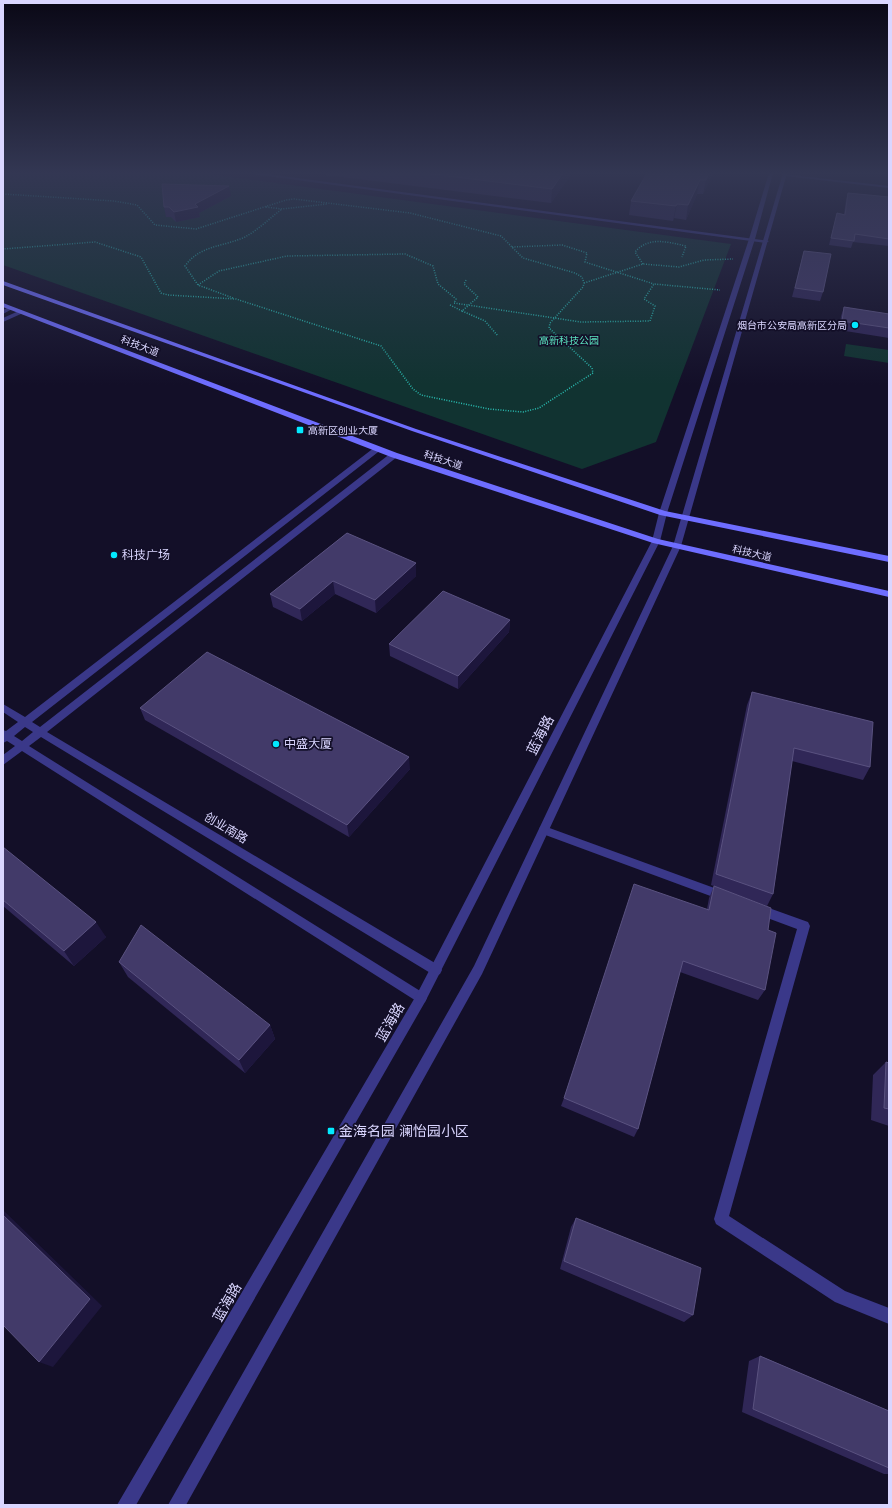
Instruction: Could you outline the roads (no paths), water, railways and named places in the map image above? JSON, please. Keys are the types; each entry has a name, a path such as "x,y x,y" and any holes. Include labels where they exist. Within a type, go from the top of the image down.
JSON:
{"main road":[{"name":"科技大道","path":"3,283 414,430 664,513 889,559"},
{"name":"科技大道","path":"3,305 394,455 656,541 889,594"}],"street":[{"name":"蓝海路","path":"126,1505 421,998 656,541 751,243"},
{"path":"177,1505 478,970 677,546 765,243"},
{"path":"3,312 11,308"},
{"path":"3,320 21,312"},
{"path":"4,736 26,722 378,449"},
{"path":"3,761 394,455"},
{"name":"创业南路","path":"3,707 40,732 436,970"},
{"path":"4,736 22,745 421,998"},
{"path":"544,830 804,926 721,1219 840,1297 889,1316"}],"place":[{"name":"烟台市公安局高新区分局","path":"855,325"},
{"name":"高新区创业大厦","path":"300,430"},
{"name":"科技广场","path":"114,555"},
{"name":"中盛大厦","path":"276,744"},
{"name":"金海名园 澜怡园小区","path":"331,1131"}],"park label":[{"name":"高新科技公园","path":"569,340"}]}
